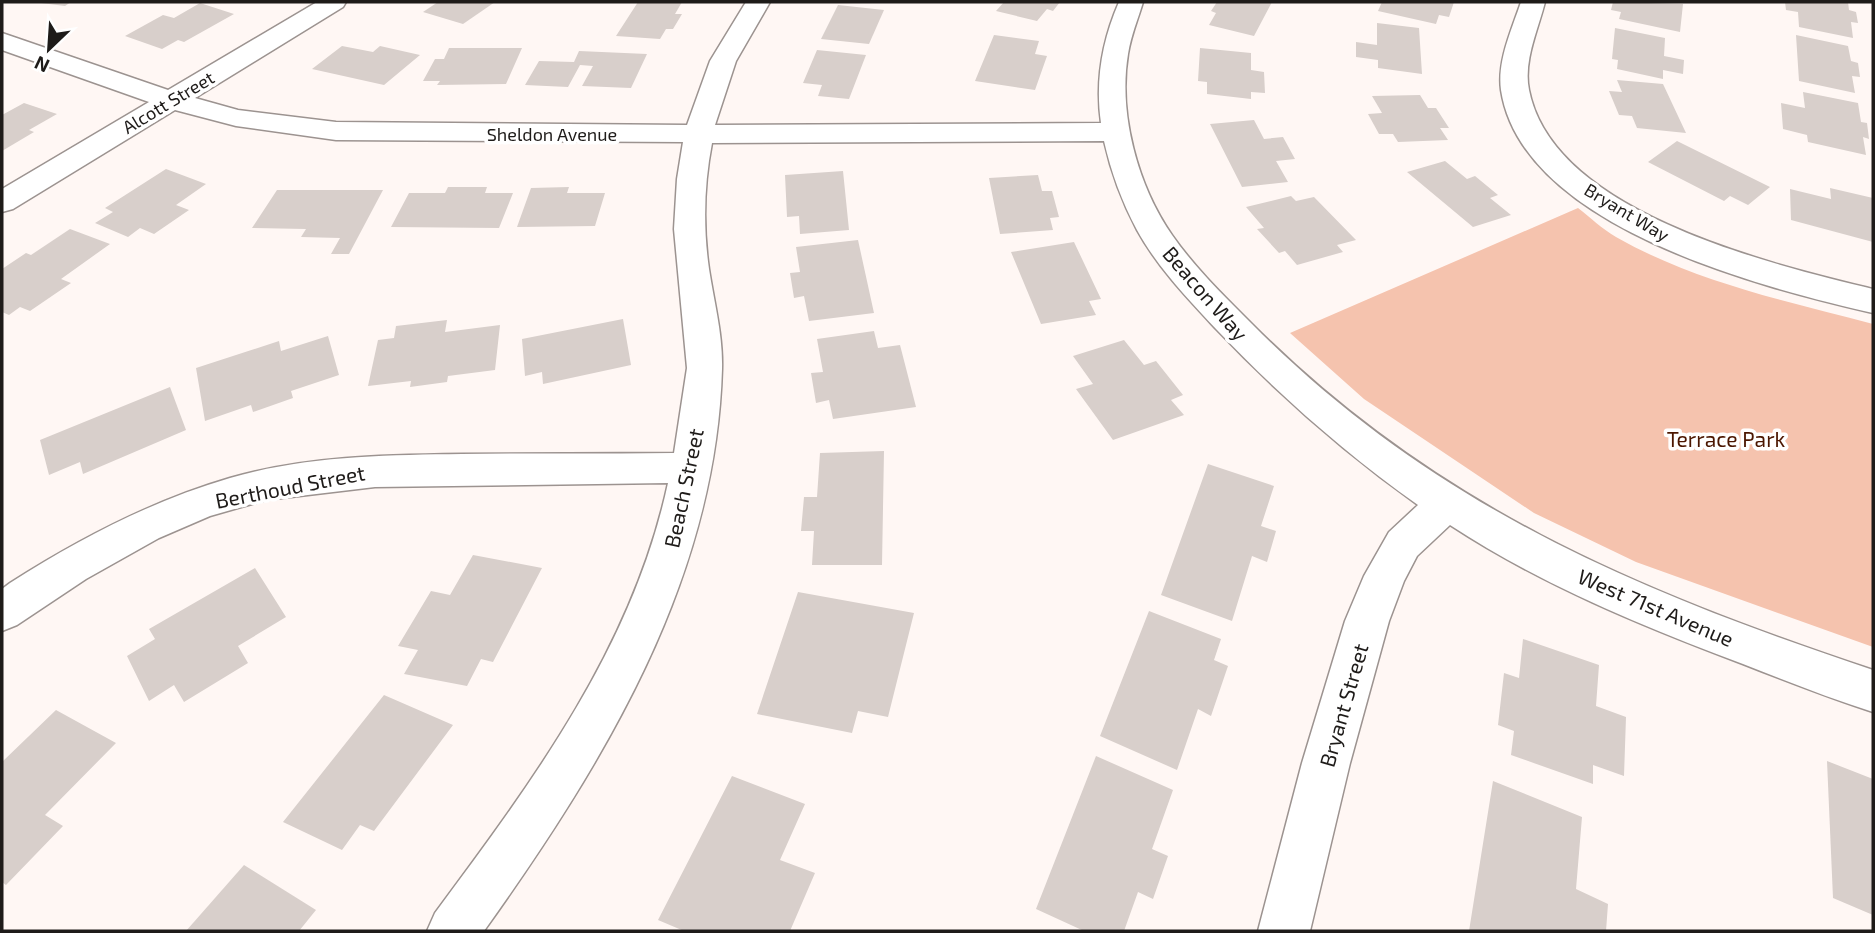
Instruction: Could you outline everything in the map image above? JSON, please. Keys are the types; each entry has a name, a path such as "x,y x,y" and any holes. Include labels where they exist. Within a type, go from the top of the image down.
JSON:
{"street":[{"name":"Alcott Street","path":"2,202 334,2"},
{"name":"Beach Street","path":"453,931 500,866 584,738 628,659 657,592 677,531 691,468 704,381 703,326 691,254 689,222 698,134 724,59 758,2"},
{"name":"Beacon Way","path":"1131,2 1118,40 1112,75 1115,132 1148,223 1192,282 1247,341 1323,412 1448,502"},
{"name":"Bryant Way","path":"1533,2 1516,67 1514,88 1520,113 1545,152 1571,177 1608,204 1669,238 1706,254 1756,271 1873,301"},
{"name":"Sheldon Avenue","path":"2,41 170,100 236,118 336,131 698,134 1115,132"},
{"name":"Berthoud Street","path":"2,612 55,574 99,549 197,504 244,490 374,470 691,468"},
{"name":"West 71st Avenue","path":"1448,502 1516,544 1634,601 1873,691"},
{"name":"Bryant Street","path":"1284,931 1326,762 1367,621 1385,576 1403,544 1448,502"}],"green space":[{"name":"Terrace Park","path":"1578,208 1616,237 1677,266 1742,289 1873,324 1873,647 1636,562 1534,513 1364,399 1290,333"}],"building":[{"path":"33,2 71,2 65,6"},
{"path":"438,2 495,2 463,24 423,12"},
{"path":"638,2 682,2 675,14 682,14 673,29 666,29 660,39 616,36"},
{"path":"1004,2 1060,2 1053,11 1047,9 1037,21 996,11"},
{"path":"1217,2 1272,2 1254,36 1209,25 1216,13 1211,11"},
{"path":"1382,2 1454,2 1449,17 1439,15 1436,24 1378,11"},
{"path":"1613,2 1683,4 1680,32 1619,19 1621,12 1611,10"},
{"path":"1785,2 1848,2 1849,10 1856,12 1858,23 1851,22 1853,38 1799,27 1798,12 1786,10"},
{"path":"200,3 234,14 184,42 178,40 162,49 125,36 163,15 174,18"},
{"path":"838,5 884,10 869,44 821,39"},
{"path":"1377,23 1419,28 1422,74 1378,68 1378,60 1356,57 1356,42 1377,45"},
{"path":"1615,28 1665,38 1664,56 1684,60 1683,74 1663,70 1663,79 1617,69 1618,60 1612,59"},
{"path":"994,35 1039,41 1035,54 1047,56 1035,90 975,81"},
{"path":"1796,35 1848,46 1851,61 1858,63 1860,77 1852,76 1855,93 1799,81"},
{"path":"342,46 373,52 380,46 420,55 384,85 312,69"},
{"path":"449,48 522,48 506,84 437,85 440,81 423,81 435,59 444,59"},
{"path":"1200,48 1251,53 1251,70 1264,72 1265,93 1251,92 1251,99 1207,94 1207,82 1198,81"},
{"path":"817,50 866,55 849,99 818,96 822,85 803,83"},
{"path":"579,51 647,54 631,88 582,86 593,66 580,65 568,87 525,85 539,61 574,62"},
{"path":"1617,80 1663,84 1686,133 1637,128 1632,116 1619,115 1609,91 1622,92"},
{"path":"1803,92 1858,103 1861,122 1867,123 1869,139 1863,137 1866,155 1808,142 1807,135 1783,129 1781,103 1805,108"},
{"path":"1420,95 1428,108 1436,108 1449,128 1440,128 1448,140 1398,142 1393,134 1379,134 1368,114 1382,113 1372,96"},
{"path":"24,103 57,114 29,130 34,132 2,151 2,115"},
{"path":"1254,120 1264,139 1283,137 1295,159 1276,161 1288,182 1242,187 1210,124"},
{"path":"1677,141 1770,187 1748,205 1730,196 1724,201 1648,162"},
{"path":"1445,161 1467,179 1475,176 1498,195 1490,198 1511,215 1473,227 1407,172"},
{"path":"166,169 206,184 176,205 189,210 154,234 140,228 128,237 95,223 113,212 105,208"},
{"path":"843,171 849,230 800,234 799,216 787,217 785,175"},
{"path":"1038,175 1042,191 1052,191 1059,217 1050,218 1053,230 1000,234 989,178"},
{"path":"448,187 487,187 485,193 513,193 499,228 391,227 409,193 445,193"},
{"path":"569,187 567,193 605,193 595,226 517,227 531,188"},
{"path":"1830,188 1873,198 1873,242 1791,220 1790,189 1831,199"},
{"path":"277,190 383,190 349,254 331,254 340,238 301,237 306,229 252,228"},
{"path":"1291,196 1296,201 1314,197 1356,240 1337,245 1343,252 1297,265 1285,251 1279,253 1257,229 1264,228 1246,207"},
{"path":"70,229 110,244 61,279 71,283 30,311 20,307 9,315 2,312 2,269 26,253 31,255"},
{"path":"858,240 874,313 809,321 804,296 794,298 790,273 800,272 796,247"},
{"path":"1074,242 1101,299 1089,301 1096,315 1041,324 1011,252"},
{"path":"623,319 631,365 543,384 542,372 525,376 522,339"},
{"path":"447,320 445,332 500,325 495,370 448,376 447,382 410,387 411,381 368,386 378,340 394,338 396,326"},
{"path":"874,331 878,348 900,345 916,407 833,419 829,400 816,403 811,373 823,372 817,339"},
{"path":"328,336 339,375 291,391 293,398 253,412 251,405 205,421 196,368 279,341 281,351"},
{"path":"1124,340 1144,365 1156,361 1183,395 1171,400 1184,415 1113,440 1076,389 1093,384 1073,356"},
{"path":"170,387 186,430 83,474 80,462 49,475 40,440"},
{"path":"884,451 882,565 812,565 814,531 801,531 804,497 817,497 820,453"},
{"path":"1208,464 1274,486 1261,526 1276,531 1267,562 1252,556 1232,621 1161,595"},
{"path":"473,555 542,568 493,662 481,659 467,686 404,674 418,650 398,646 431,591 450,595"},
{"path":"255,568 286,617 238,646 248,663 184,702 174,685 149,701 127,656 155,639 149,629"},
{"path":"798,592 914,613 888,717 858,711 852,733 757,714"},
{"path":"1149,611 1221,639 1214,660 1228,666 1211,716 1198,709 1177,770 1100,736"},
{"path":"1523,639 1599,665 1596,706 1626,717 1624,776 1593,765 1593,784 1511,755 1514,731 1498,725 1504,673 1519,678"},
{"path":"384,695 453,725 374,831 360,825 342,850 283,822"},
{"path":"56,710 116,743 45,815 63,826 6,885 2,882 2,762"},
{"path":"1096,756 1173,790 1152,849 1168,856 1153,899 1138,892 1124,931 1084,931 1036,909"},
{"path":"1827,761 1873,779 1873,915 1833,898"},
{"path":"732,776 805,804 780,860 815,873 790,931 684,931 658,920"},
{"path":"1493,781 1582,817 1576,889 1608,904 1606,931 1469,931"},
{"path":"244,865 316,910 299,931 186,931"}]}
